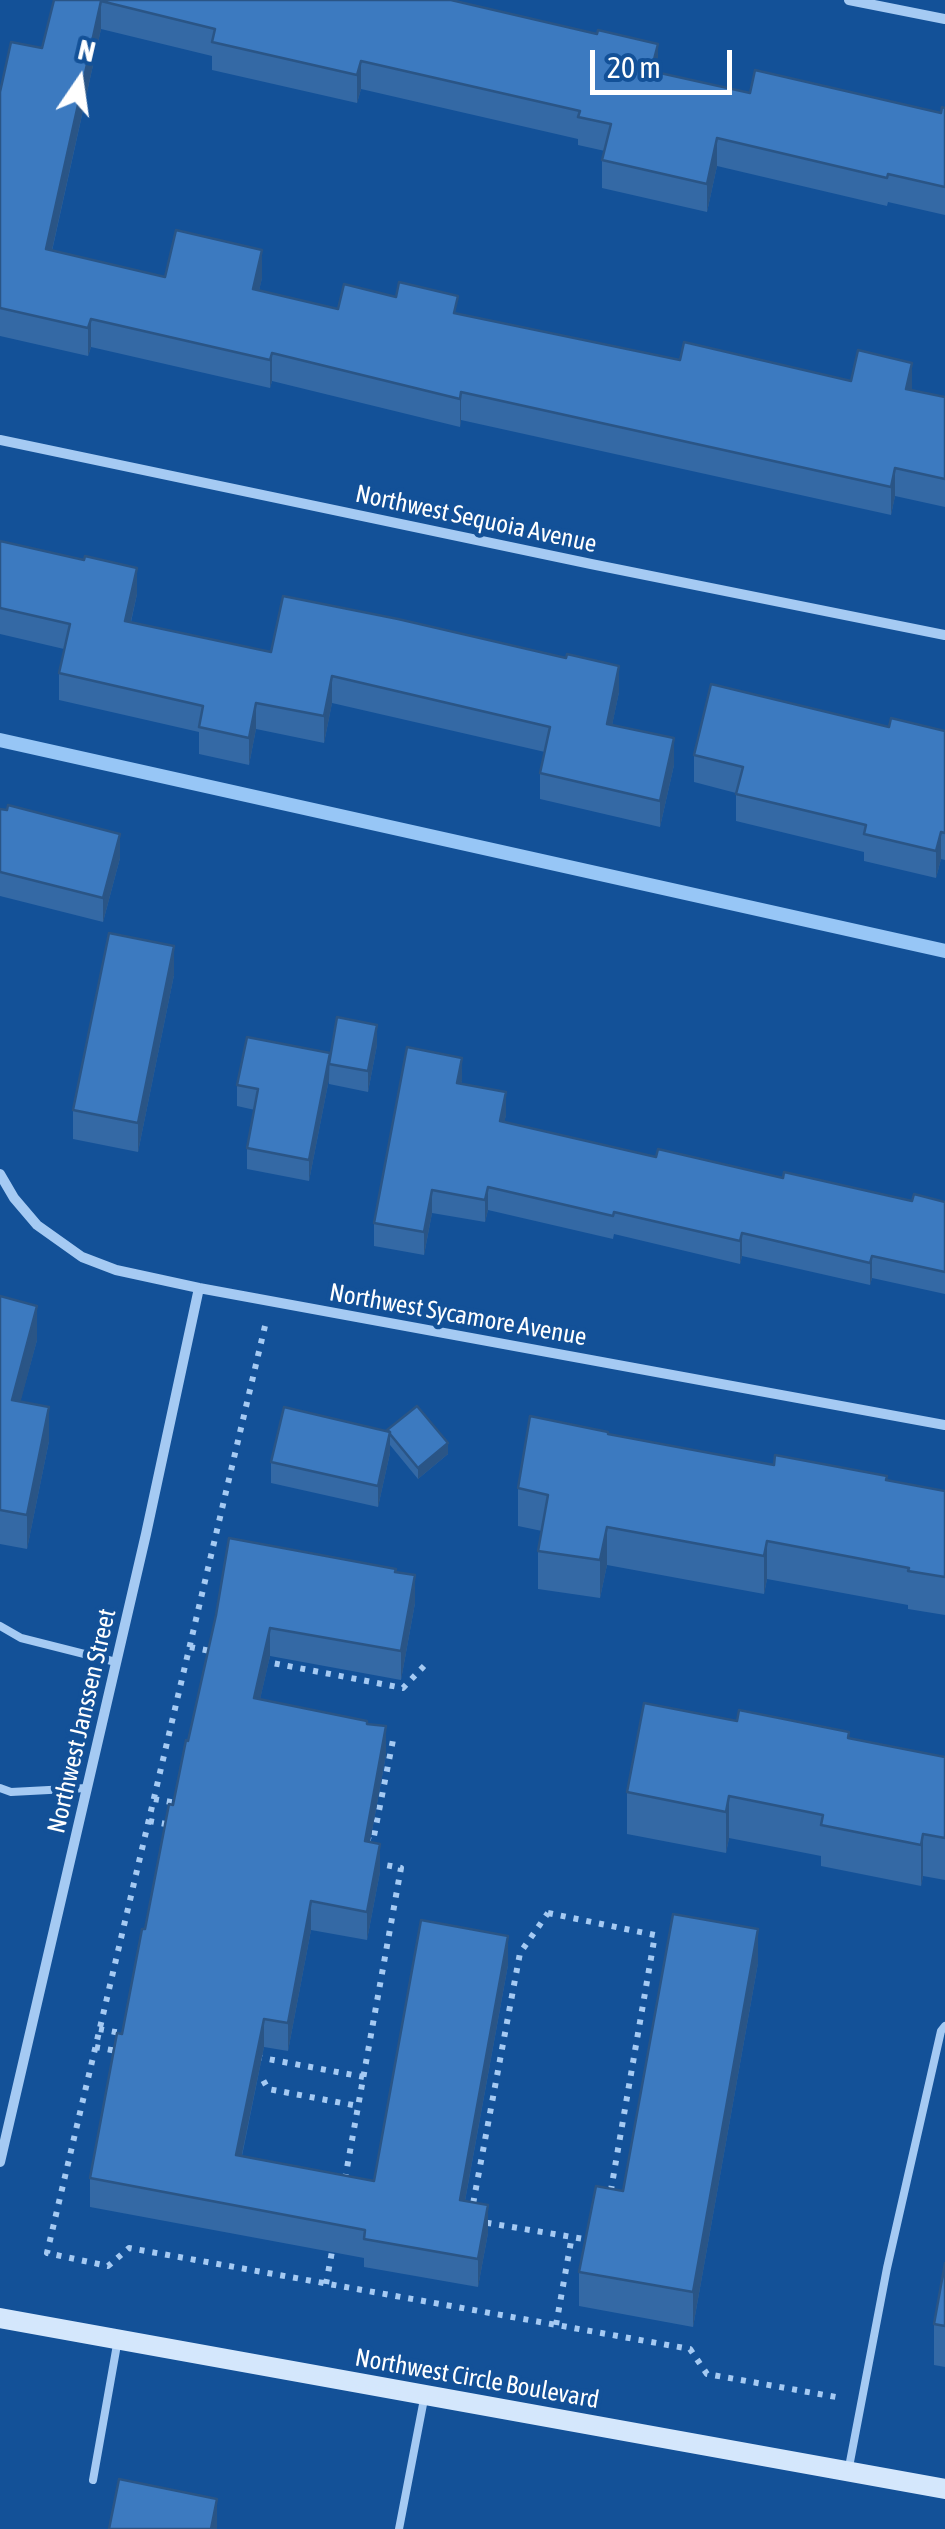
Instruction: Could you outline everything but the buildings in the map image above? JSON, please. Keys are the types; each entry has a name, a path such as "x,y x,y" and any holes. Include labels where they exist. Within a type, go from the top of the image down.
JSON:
{"main road":[{"name":"Northwest Circle Boulevard","path":"0,2318 945,2489"}],"street":[{"path":"848,0 945,19"},
{"name":"Northwest Sequoia Avenue","path":"0,440 945,635"},
{"name":"Northwest Sycamore Avenue","path":"0,1174 37,1225 82,1257 116,1270 945,1425"},
{"name":"Northwest Janssen Street","path":"0,2162 199,1288"}],"lane":[{"path":"0,1626 21,1638 116,1662"},
{"path":"0,1788 11,1792 87,1788"},
{"path":"848,2472 896,2232 940,2031 945,2026"},
{"path":"94,2480 118,2339"},
{"path":"399,2529 424,2395"}],"path":[{"path":"271,1302 47,2253 108,2266 129,2248 690,2349 707,2374 862,2402"},
{"path":"190,1647 228,1655"},
{"path":"248,1658 403,1688 424,1666"},
{"path":"354,1837 373,1840 394,1736"},
{"path":"154,1799 190,1806"},
{"path":"148,1821 188,1828"},
{"path":"342,2195 401,1868 362,1861"},
{"path":"548,1912 655,1935 602,2242 572,2236 470,2220 520,1953 548,1912"},
{"path":"100,2029 137,2036"},
{"path":"95,2047 132,2054"},
{"path":"250,2056 364,2077"},
{"path":"243,2075 262,2078 268,2089 358,2106"},
{"path":"326,2284 336,2230"},
{"path":"556,2325 572,2236"}],"waterway":[{"path":"0,740 945,951"}]}
